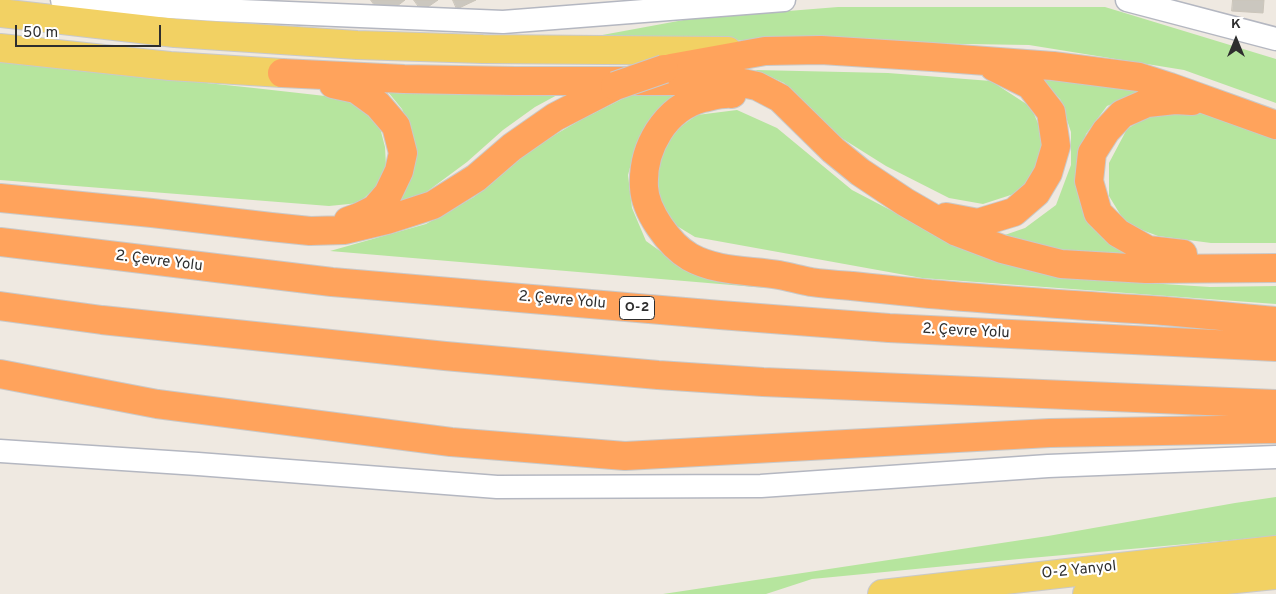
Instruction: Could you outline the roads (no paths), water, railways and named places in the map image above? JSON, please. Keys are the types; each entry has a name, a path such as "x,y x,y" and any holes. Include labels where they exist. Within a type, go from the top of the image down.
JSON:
{"highway":[{"path":"0,198 152,212 310,231 345,230 387,220 433,205 476,178 512,147 555,117 615,86 664,69 765,52 821,50 932,57 1053,66 1139,77 1276,125"},
{"path":"905,202 940,216 978,223 1014,212 1036,192 1048,173 1056,146 1051,112 1030,85 982,61"},
{"path":"282,74 356,89 378,105 396,126 403,153 399,170 388,194 374,209 338,225 310,231"},
{"path":"282,74 515,81 728,80 757,86 780,98 833,150 860,172 905,202 957,232 1002,249 1061,264 1146,268 1276,268"},
{"path":"812,129 758,97 724,93 695,100 673,114 658,131 650,148 645,167 644,188 648,205 660,227 674,244 690,256 710,264 728,269 813,282 990,300 1276,321"},
{"path":"1211,102 1176,100 1147,103 1122,114 1106,131 1092,153 1089,181 1098,213 1118,233 1148,250 1276,263"},
{"name":"2. Çevre Yolu","path":"0,242 332,282 700,313 899,329 1276,348"},
{"path":"0,306 102,320 425,354 658,375 763,382 1276,404"},
{"path":"0,374 177,407 451,442 625,456 1050,433 1276,429"}],"main road":[{"path":"0,13 175,33 357,45 483,49 765,52"},
{"path":"0,48 170,66 282,74"},
{"name":"O-2 Yanyol","path":"882,594 1276,550"},
{"path":"1087,594 1276,575"}],"street":[{"path":"62,0 211,5 503,22 784,0"},
{"path":"1127,0 1276,39"},
{"path":"0,451 497,487 761,486 1048,466 1276,457"}]}
